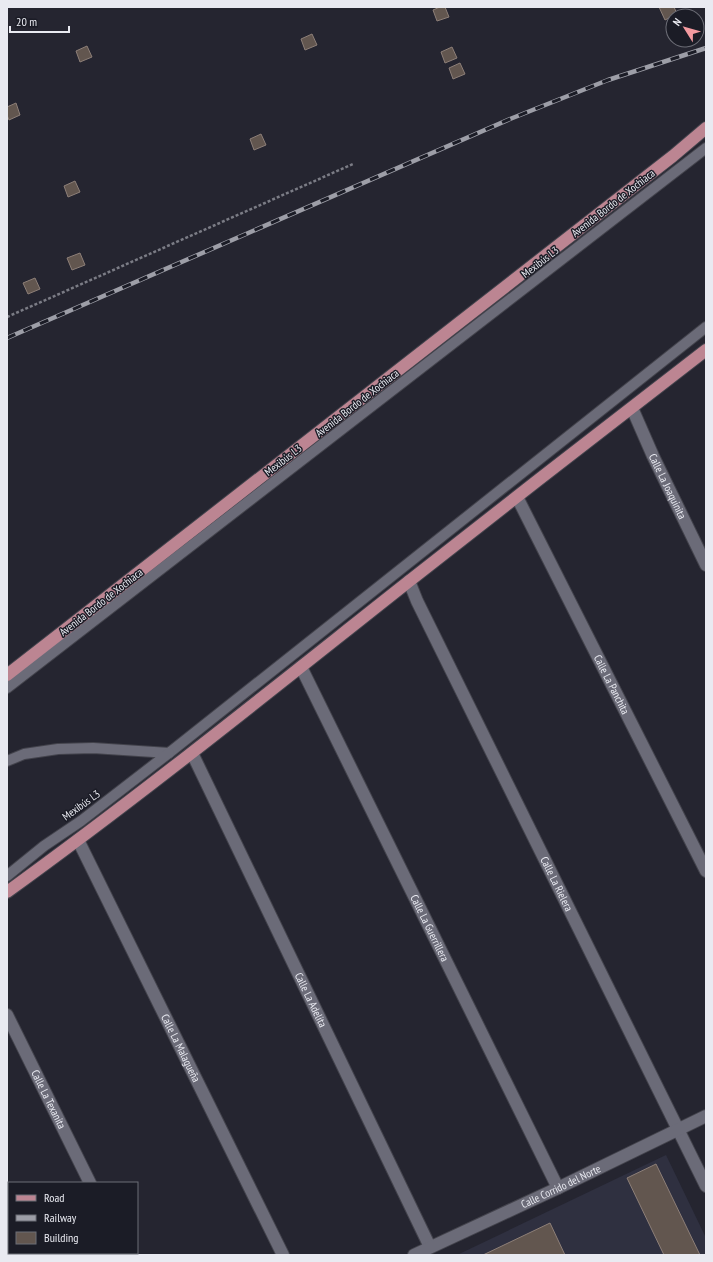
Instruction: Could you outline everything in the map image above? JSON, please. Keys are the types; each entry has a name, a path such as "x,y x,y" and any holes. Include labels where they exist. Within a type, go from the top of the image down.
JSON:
{"main road":[{"name":"Avenida Bordo de Xochiaca","path":"7,675 673,156 706,128"},
{"path":"7,892 192,753 706,350"}],"street":[{"name":"Calle La Joaquinita","path":"632,408 652,456 706,565"},
{"name":"Calle La Panchita","path":"517,497 706,871"},
{"name":"Calle La Rielera","path":"410,581 424,616 706,1186"},
{"name":"Calle La Guerrillera","path":"301,667 558,1188"},
{"name":"Calle La Adelita","path":"192,753 430,1247"},
{"name":"Calle La Malagueña","path":"78,840 283,1255"},
{"name":"Calle La Texanita","path":"7,1015 90,1182"},
{"name":"Calle Corrido del Norte","path":"414,1255 558,1188 706,1116"}],"lane":[{"name":"Mexibús L3","path":"7,688 706,148"},
{"name":"Mexibús L3","path":"7,876 44,846 81,821 169,753 706,327"},
{"path":"7,761 24,754 58,749 93,748 169,753"}],"path":[{"path":"7,317 353,164"}],"shaded area":[{"path":"666,1155 706,1238 706,1255 457,1255"}],"building":[{"path":"440,7 445,7 449,17 437,21 433,10"},
{"path":"659,7 674,7 665,8 665,20"},
{"path":"312,34 317,45 305,50 301,39"},
{"path":"87,46 92,57 80,62 76,51"},
{"path":"452,47 457,58 445,63 441,52"},
{"path":"460,63 465,74 453,79 449,68"},
{"path":"16,103 20,115 9,120 7,115 7,107"},
{"path":"261,134 266,145 254,150 250,139"},
{"path":"75,181 80,192 68,197 64,186"},
{"path":"80,253 85,265 72,270 67,258"},
{"path":"35,278 40,289 28,294 23,283"},
{"path":"656,1164 700,1255 664,1255 627,1178"},
{"path":"550,1223 565,1255 483,1255"}],"railway":[{"path":"7,338 510,119 608,80 706,48"}]}
